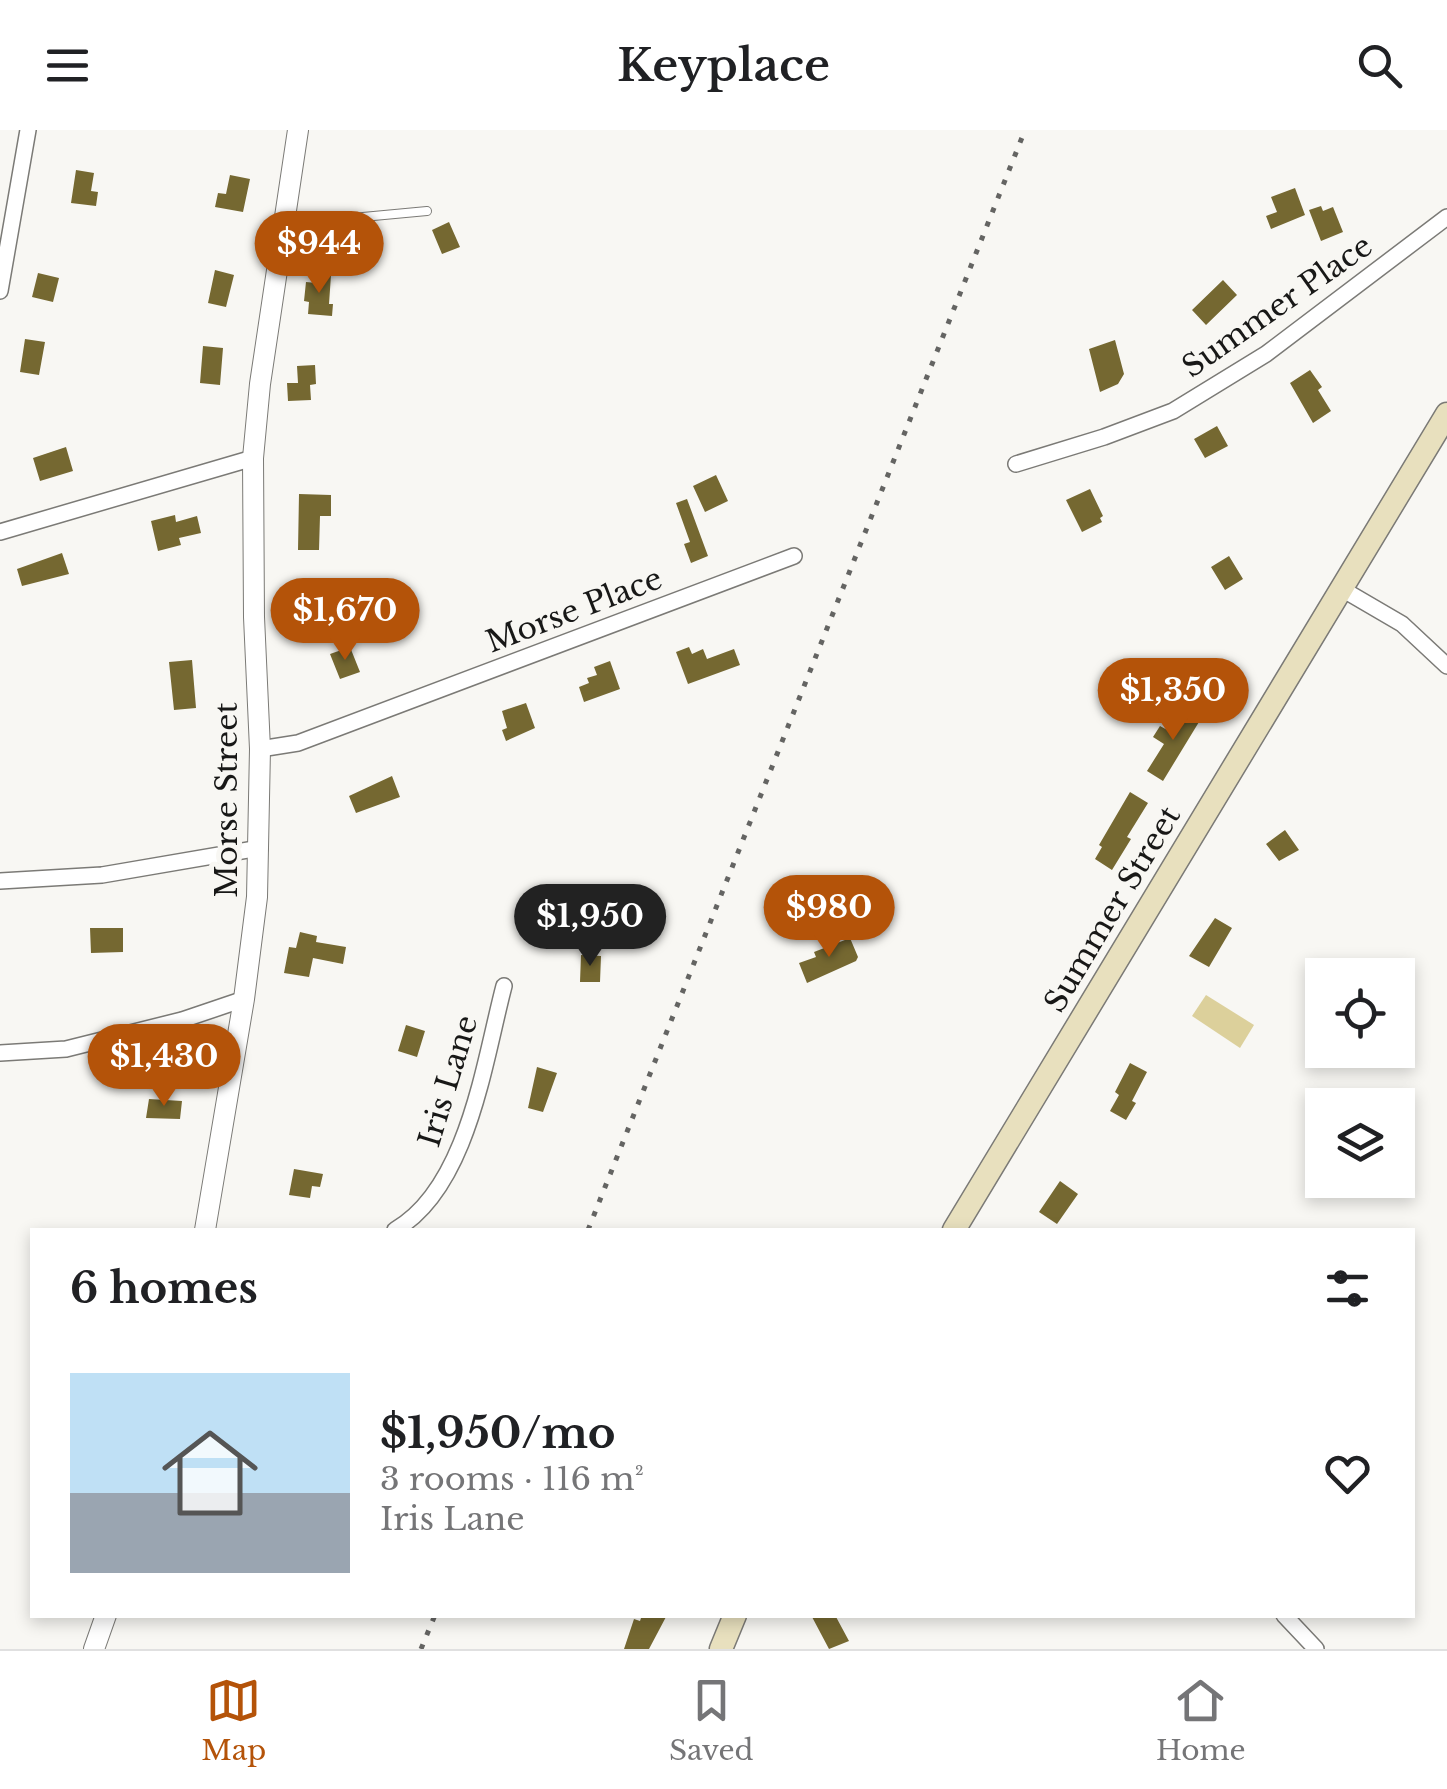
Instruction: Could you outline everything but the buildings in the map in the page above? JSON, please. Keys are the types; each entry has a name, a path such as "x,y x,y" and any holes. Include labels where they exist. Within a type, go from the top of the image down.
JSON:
{"main road":[{"name":"Summer Street","path":"955,1228 1447,414"},
{"path":"720,1649 734,1618"}],"street":[{"path":"0,291 28,130"},
{"name":"Morse Street","path":"205,1228 244,999 260,848 253,458 260,384 298,130"},
{"name":"Summer Place","path":"1016,464 1094,441 1172,411 1266,354 1447,217"},
{"path":"0,532 253,458"},
{"name":"Morse Place","path":"260,749 298,743 794,556"},
{"path":"1342,589 1402,624 1447,666"},
{"path":"0,881 102,875 260,848"},
{"name":"Iris Lane","path":"397,1228 428,1203 451,1167 468,1122 504,986"},
{"path":"0,1053 66,1050 182,1020 244,999"},
{"path":"94,1649 105,1618"},
{"path":"1287,1618 1316,1649"}],"lane":[{"path":"284,224 427,212"}],"shaded area":[{"path":"1206,995 1254,1025 1240,1048 1192,1016"}],"railway":[{"path":"589,1228 1025,130"},
{"path":"421,1649 434,1618"}]}
